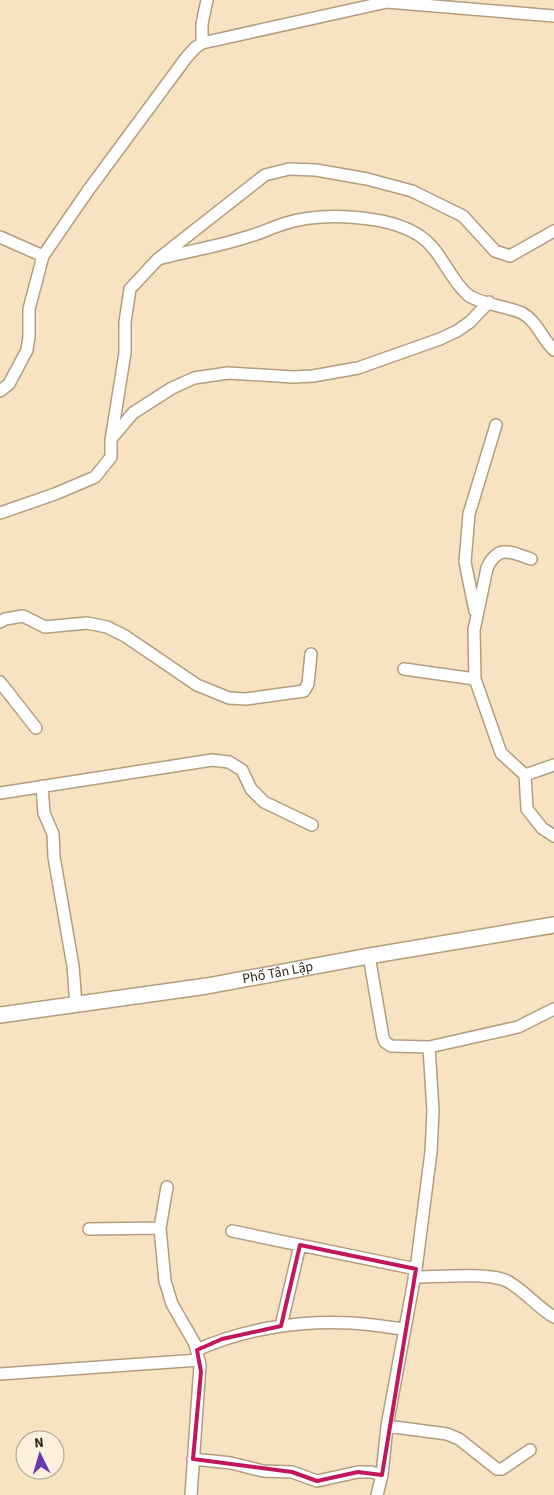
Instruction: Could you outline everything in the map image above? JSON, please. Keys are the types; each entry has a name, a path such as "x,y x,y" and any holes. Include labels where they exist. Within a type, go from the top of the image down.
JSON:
{"main road":[{"name":"Phố Tân Lập","path":"0,1015 206,986 554,925"}],"street":[{"path":"202,43 202,24 207,0"},
{"path":"0,391 9,384 27,350 29,308 43,256 87,192 186,58 202,43 376,3 455,4 554,16"},
{"path":"0,513 55,494 95,477 111,457 111,440 125,353 125,322 130,289 158,259 265,175 289,169 324,171 367,179 412,192 463,216 495,251 510,256 554,231"},
{"path":"158,259 248,237 291,222 352,216 398,226 421,237 435,250 473,298 517,311 528,317 554,350"},
{"path":"0,237 43,256"},
{"path":"111,440 133,413 165,392 194,378 228,373 293,377 313,376 358,368 440,339 457,331 470,322 489,302"},
{"path":"476,615 465,562 469,514 496,425"},
{"path":"531,559 510,551 503,552 491,559 487,568 476,615 474,630 475,679 501,753 525,775 527,809 542,828 554,836"},
{"path":"0,622 5,619 23,616 45,627 87,623 107,627 125,636 197,685 220,696 237,700 304,690 308,684 311,654"},
{"path":"404,669 475,679"},
{"path":"0,682 36,728"},
{"path":"0,793 212,760 229,762 242,770 251,788 264,802 312,825"},
{"path":"525,775 554,765"},
{"path":"42,786 44,813 53,834 54,857 73,966 76,1005"},
{"path":"369,956 383,1037 385,1042 391,1046 429,1047 518,1027 554,1009"},
{"path":"377,1495 382,1475 387,1426 415,1273 431,1152 433,1111 429,1047"},
{"path":"167,1187 160,1228 165,1281 168,1293 198,1355 201,1372 191,1495"},
{"path":"89,1229 160,1228"},
{"path":"232,1231 300,1245 415,1273 483,1276 502,1279 554,1317"},
{"path":"281,1326 300,1245"},
{"path":"0,1374 198,1355 222,1339 281,1326 332,1322 404,1329"},
{"path":"387,1426 447,1434 459,1439 497,1469 502,1469 530,1450"},
{"path":"193,1459 231,1463 263,1471 292,1472 317,1481 358,1472 371,1472 382,1475"}],"highlighted area":[{"path":"300,1245 416,1269 382,1475 358,1472 317,1481 292,1472 193,1459 201,1372 197,1350 222,1339 281,1326"}]}
